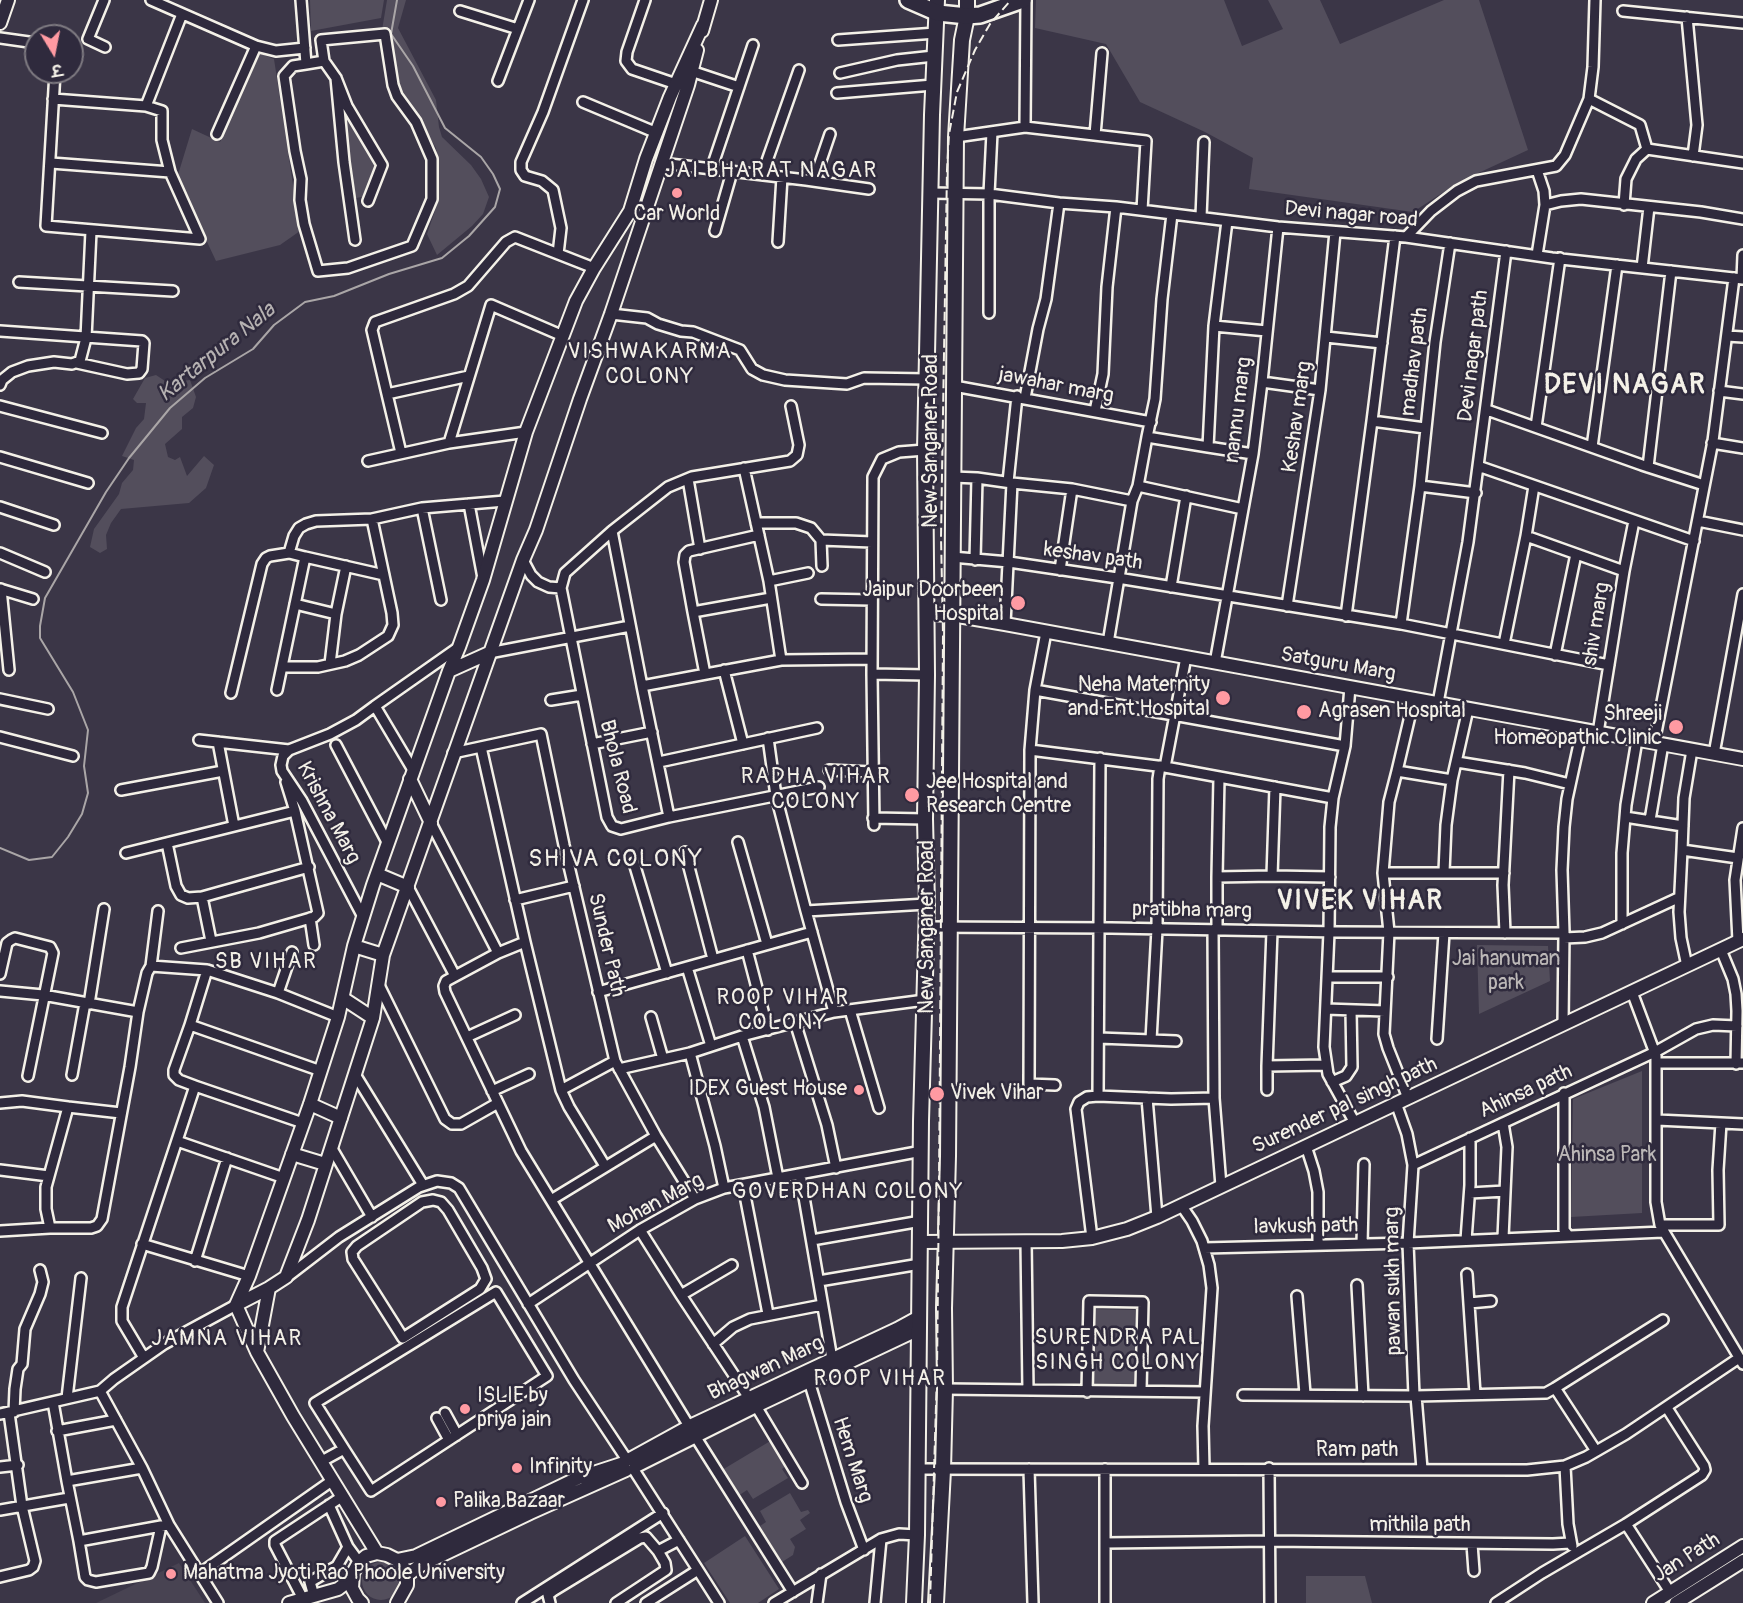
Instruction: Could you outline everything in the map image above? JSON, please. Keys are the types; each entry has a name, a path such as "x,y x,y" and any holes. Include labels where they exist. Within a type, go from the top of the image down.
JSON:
{"main road":[{"path":"908,0 967,16 980,15 1024,0"},
{"name":"New Sanganer Road","path":"936,1603 945,1389 956,137 967,0"},
{"name":"New Sanganer Road","path":"914,1603 927,927 925,450 933,85 938,7"}],"street":[{"path":"1,16 8,0"},
{"path":"104,0 88,39 105,47"},
{"path":"151,0 256,46 276,51 305,48"},
{"path":"301,0 306,64"},
{"path":"498,81 529,0"},
{"path":"558,254 561,228 553,190 542,181 525,176 521,170 521,162 543,112 583,0"},
{"path":"645,0 626,61 632,69 676,84"},
{"path":"286,1277 308,1220 356,1076 373,1018 383,955 489,653 523,560 537,530 661,163 711,0"},
{"path":"1024,0 1025,127"},
{"path":"1406,237 1431,211 1457,191 1476,181 1556,166 1565,155 1589,99 1593,67 1595,0"},
{"path":"460,11 518,29"},
{"path":"1623,11 1742,20"},
{"path":"146,106 182,14"},
{"path":"1687,17 1697,126 1693,156"},
{"path":"377,1553 293,1416 257,1352 236,1305 249,1276 321,1071 344,999 354,946 377,874 448,670 459,647 483,580 526,432 576,301 630,211 646,159 703,25"},
{"path":"838,40 936,33"},
{"path":"324,61 294,66 284,76 301,180 300,200 304,224 318,272 348,268 412,246 432,199 432,159 416,122 397,96 393,85 385,34 321,40 324,61 336,78 347,106 382,165 368,201"},
{"path":"0,38 24,41"},
{"path":"711,170 753,45"},
{"path":"217,134 256,46"},
{"path":"1095,135 1102,54"},
{"path":"840,73 897,60 934,56"},
{"path":"762,175 799,70"},
{"path":"691,71 739,87"},
{"path":"336,78 341,142 355,240"},
{"path":"53,99 146,106 162,111 162,140 170,172 200,239 46,226 51,163 53,99 54,84"},
{"path":"837,93 933,85"},
{"path":"1589,99 1640,125 1647,149"},
{"path":"583,102 657,133"},
{"path":"956,137 1025,127 1146,141 1142,210"},
{"path":"989,313 989,194 992,132"},
{"path":"814,181 830,134"},
{"path":"1201,217 1204,142"},
{"path":"1647,149 1743,163"},
{"path":"1624,205 1626,179 1636,159 1647,149"},
{"path":"51,163 170,172"},
{"path":"661,163 869,189"},
{"path":"1536,170 1544,191 1545,205 1537,255"},
{"path":"715,231 732,172"},
{"path":"778,242 782,177"},
{"name":"Devi nagar road","path":"931,193 989,194 1142,210 1278,228 1406,237 1617,265 1740,278"},
{"path":"1545,205 1581,199 1701,212 1743,219"},
{"path":"1005,624 1009,562 1010,483 1021,397 1046,299 1059,203"},
{"path":"1095,411 1103,375 1107,287 1116,207"},
{"path":"1642,268 1649,207"},
{"path":"1108,643 1132,501 1138,486 1155,399 1161,309 1172,214"},
{"path":"1208,447 1214,326 1227,221"},
{"name":"nannu marg","path":"1215,663 1252,454 1278,228"},
{"path":"77,363 82,357 86,338 91,231"},
{"name":"Keshav marg","path":"1287,606 1320,390 1335,232"},
{"path":"1346,616 1395,236"},
{"path":"401,453 372,330 375,322 454,294 468,286 506,242 515,237 594,268"},
{"name":"madhav path","path":"1401,624 1450,243"},
{"name":"Devi nagar path","path":"1438,703 1476,493 1506,251"},
{"path":"1650,820 1658,743 1712,444 1727,336 1743,255"},
{"path":"1536,427 1560,258"},
{"path":"1592,447 1617,265"},
{"path":"1648,467 1671,271"},
{"path":"19,282 173,291"},
{"path":"449,443 491,305 563,336"},
{"path":"611,314 647,318 658,324 693,332 740,350 752,369 763,375 785,380 847,384 864,378 927,379"},
{"path":"1214,326 1267,331"},
{"path":"0,331 142,341 144,343 142,369 138,373 127,374 77,363 54,362 28,366 12,372 0,384"},
{"path":"1727,336 1743,337"},
{"path":"1326,337 1382,343"},
{"path":"387,394 469,376"},
{"path":"1262,382 1320,390"},
{"name":"jawahar marg","path":"954,386 1151,422"},
{"path":"1719,391 1743,394"},
{"path":"0,406 102,433"},
{"path":"523,560 531,575 538,582 549,587 561,588 565,573 612,531 668,487 688,479 790,461 797,455 798,445 791,406"},
{"path":"1487,410 1704,485"},
{"path":"1372,421 1425,428"},
{"path":"368,461 449,443 526,432"},
{"path":"1148,437 1252,454"},
{"path":"1712,444 1743,448"},
{"path":"925,450 899,452 882,459 873,477 872,542 874,822 925,819"},
{"path":"0,457 88,483"},
{"path":"1479,466 1694,541"},
{"path":"744,468 769,581 781,660"},
{"path":"953,477 1072,489 1132,501"},
{"path":"975,560 977,478"},
{"path":"688,479 700,549"},
{"path":"1138,486 1243,509"},
{"path":"1420,486 1476,493"},
{"path":"1504,644 1534,486"},
{"path":"1060,570 1072,489"},
{"path":"1171,587 1186,496"},
{"path":"289,553 299,528 316,521 372,519 422,508 505,501"},
{"path":"469,504 483,580"},
{"path":"0,507 54,525"},
{"path":"422,508 441,600"},
{"path":"282,667 304,668 330,664 358,655 387,636 393,625 372,519"},
{"name":"shiv marg","path":"1598,733 1624,571 1635,521"},
{"path":"1698,521 1743,530"},
{"path":"756,523 796,523 811,528 820,540 822,566"},
{"path":"612,531 669,817"},
{"path":"705,674 684,562 685,555 689,551 759,536"},
{"path":"1526,536 1624,571"},
{"path":"820,540 872,542"},
{"path":"0,553 45,572"},
{"path":"231,693 262,564 266,558 289,553 384,575"},
{"path":"1555,655 1576,554"},
{"path":"277,690 305,556"},
{"name":"keshav path","path":"952,557 1009,562 1118,578 1401,624 1609,665"},
{"path":"330,664 336,614 346,566"},
{"path":"769,581 808,573"},
{"name":"Bhola Road","path":"561,588 607,817 612,826 621,829 819,787"},
{"path":"9,670 0,589 33,599"},
{"path":"1714,754 1743,594"},
{"path":"693,612 771,598"},
{"path":"821,599 872,600"},
{"path":"295,604 336,614"},
{"name":"Satguru Marg","path":"926,614 952,615 1005,624 1743,759"},
{"path":"448,670 489,653 630,626"},
{"path":"1046,632 1035,690 1030,750 1029,1084 1055,1085"},
{"name":"Krishna Marg","path":"363,918 302,801 282,771 283,756 289,750 330,734 356,720 459,647"},
{"path":"1152,1040 1157,929 1158,779 1176,717 1186,657"},
{"path":"642,686 781,660 872,659"},
{"path":"724,670 743,744"},
{"path":"872,674 927,675"},
{"path":"1350,687 1345,746 1329,827 1329,932 1324,1047 1326,1065 1332,1082 1355,1123"},
{"path":"1035,690 1345,746"},
{"path":"551,700 582,695"},
{"path":"0,699 48,709"},
{"name":"pawan sukh marg","path":"1414,699 1389,802 1383,873 1389,932 1384,1034 1402,1100 1413,1165 1408,1243 1415,1396 1422,1469"},
{"path":"375,706 412,774 431,823 498,953"},
{"path":"1444,872 1446,825 1452,780 1468,709"},
{"path":"659,762 817,728"},
{"path":"1563,1024 1563,837 1570,784 1582,730"},
{"path":"592,744 652,732"},
{"name":"Sunder Path","path":"453,753 542,734 598,992 617,1065 695,1199"},
{"path":"0,737 73,756"},
{"path":"768,738 776,796 834,1012"},
{"path":"199,740 289,750"},
{"path":"1622,924 1621,887 1625,817 1637,740"},
{"path":"218,742 234,826"},
{"path":"336,745 388,844"},
{"path":"481,747 561,1090 605,1166"},
{"path":"1030,750 1163,767 1333,798"},
{"path":"1687,966 1681,938 1678,898 1684,798 1692,750"},
{"path":"1098,1096 1100,758"},
{"path":"1457,762 1509,770 1570,784"},
{"path":"829,770 872,772"},
{"path":"1505,933 1504,873 1509,770"},
{"path":"121,790 223,771"},
{"path":"181,948 258,933 310,918 318,913 295,811 282,771"},
{"path":"1397,771 1452,780"},
{"path":"1219,777 1214,1098 1221,1186"},
{"path":"1272,876 1275,787"},
{"path":"126,853 295,811"},
{"path":"1625,817 1683,826"},
{"path":"1741,940 1735,880 1743,828"},
{"path":"738,842 767,944"},
{"path":"167,843 176,886 181,895 188,898 202,897 309,867"},
{"path":"1682,850 1738,858"},
{"path":"685,852 713,959"},
{"path":"634,863 667,973"},
{"path":"1383,873 1504,873"},
{"path":"377,874 408,887 455,976"},
{"path":"1217,877 1330,877"},
{"path":"515,900 574,886"},
{"path":"202,897 211,942"},
{"name":"pratibha marg","path":"927,927 1505,933 1585,938 1602,933 1678,898"},
{"path":"806,910 927,904"},
{"path":"72,1075 104,909"},
{"path":"0,1231 91,1228 97,1226 102,1219 138,1012 151,966 158,911"},
{"path":"310,918 314,945"},
{"path":"1267,1090 1272,931"},
{"path":"598,992 812,932"},
{"path":"1437,1039 1444,933"},
{"path":"0,974 7,943 15,938 47,945 53,953 28,1076"},
{"name":"Surender pal singh path","path":"921,1242 1062,1241 1092,1238 1127,1229 1157,1217 1741,940"},
{"path":"525,942 498,953 455,976 446,981 444,986 521,1151 793,1592"},
{"path":"354,946 383,955"},
{"path":"747,950 768,1030"},
{"path":"1656,1058 1739,1063 1737,1026 1739,994 1721,950"},
{"path":"278,993 292,952"},
{"path":"151,966 207,970 278,993 338,1017"},
{"path":"687,967 711,1046"},
{"path":"207,970 174,1075 179,1080 195,1086 303,1123"},
{"path":"1328,976 1388,977"},
{"path":"378,982 445,1119 452,1124 461,1124 498,1103"},
{"path":"0,991 43,995 138,1012"},
{"path":"1632,992 1656,1058 1656,1202 1662,1228 1741,1360"},
{"path":"344,999 373,1018"},
{"path":"561,1090 617,1065 690,1053 742,1036 834,1012 925,1000"},
{"path":"1326,1009 1385,1011"},
{"path":"850,1010 879,1108"},
{"path":"1332,1082 1346,1076 1352,1067 1352,1010"},
{"path":"467,1037 515,1015"},
{"path":"651,1017 663,1059"},
{"path":"795,1022 827,1125 836,1168"},
{"path":"190,1024 321,1071"},
{"name":"Ahinsa path","path":"1413,1165 1564,1093 1656,1058 1696,1029 1737,1026"},
{"path":"742,1036 764,1107 778,1178"},
{"path":"1099,1038 1176,1041"},
{"path":"690,1053 724,1188"},
{"path":"1267,1066 1326,1065"},
{"path":"492,1091 530,1074"},
{"path":"356,1076 423,1185"},
{"path":"144,1358 122,1321 122,1307 195,1086"},
{"path":"1564,1093 1564,1230 1568,1235"},
{"path":"1092,1238 1077,1108 1079,1102 1087,1097 1098,1096 1214,1098"},
{"path":"1147,1098 1157,1217"},
{"path":"0,1103 22,1101 121,1113"},
{"path":"310,1104 341,1118"},
{"path":"50,1228 46,1209 48,1176 68,1107"},
{"path":"1657,1120 1743,1124"},
{"path":"1503,1123 1507,1147 1503,1238"},
{"name":"lavkush path","path":"1204,1248 1408,1243 1719,1225 1720,1123"},
{"path":"551,1200 657,1136"},
{"path":"1466,1240 1470,1193 1470,1138"},
{"path":"177,1141 284,1178"},
{"path":"1306,1146 1318,1192 1318,1245"},
{"path":"331,1148 372,1217"},
{"name":"Mohan Marg","path":"528,1304 640,1230 695,1199 724,1188 922,1151"},
{"path":"292,1154 325,1164"},
{"path":"195,1261 227,1158"},
{"path":"1362,1244 1364,1164"},
{"path":"0,1170 48,1176"},
{"path":"801,1174 832,1359"},
{"path":"8,1413 100,1391 164,1344 269,1288 339,1237 423,1185 446,1181 459,1188 574,1380 663,1513 719,1603"},
{"path":"743,1185 768,1314"},
{"path":"1470,1193 1505,1191"},
{"path":"433,1200 441,1202 448,1210 468,1243 486,1279 480,1290 403,1338 353,1259 352,1252 357,1246 422,1202 433,1200"},
{"path":"1180,1205 1192,1221 1204,1248 1212,1287 1203,1468"},
{"path":"812,1240 921,1221"},
{"path":"640,1230 802,1483"},
{"path":"468,1243 486,1233"},
{"path":"1026,1241 1028,1390"},
{"path":"142,1244 249,1276"},
{"path":"819,1281 920,1264"},
{"path":"681,1295 732,1265"},
{"path":"0,1577 33,1567 35,1561 22,1506 18,1465 8,1413 18,1369 22,1364 25,1329 43,1282 40,1270"},
{"path":"1467,1274 1475,1394"},
{"path":"67,1398 81,1278"},
{"path":"1357,1285 1363,1396"},
{"path":"257,1352 269,1288"},
{"path":"496,1292 547,1376 453,1437 371,1491 315,1403 496,1292"},
{"path":"1297,1296 1305,1394"},
{"path":"1087,1392 1089,1301 1143,1302 1141,1390"},
{"path":"1469,1303 1491,1301"},
{"path":"713,1344 733,1327 750,1319 822,1305"},
{"path":"1243,1395 1415,1396 1546,1393 1663,1320"},
{"path":"522,1334 540,1323"},
{"name":"Bhagwan Marg","path":"752,1402 809,1381 919,1323"},
{"name":"Bhagwan Marg","path":"407,1575 421,1564 629,1465 832,1359 919,1323"},
{"name":"Ram path","path":"917,1469 1527,1470 1564,1466 1596,1451 1741,1360"},
{"name":"Hem Marg","path":"809,1381 846,1502 864,1550"},
{"path":"1556,1388 1596,1451"},
{"path":"945,1389 1205,1392"},
{"path":"100,1391 142,1468 165,1525 218,1603"},
{"path":"53,1402 84,1575 88,1580 96,1582 146,1574 151,1571 165,1525"},
{"path":"1496,1603 1702,1475 1705,1470 1704,1466 1667,1408"},
{"path":"441,1416 453,1437"},
{"path":"57,1431 116,1420"},
{"path":"322,1461 344,1449"},
{"path":"0,1467 18,1465"},
{"name":"Bhagwan Marg","path":"397,1560 416,1556 578,1478 629,1465"},
{"path":"1564,1466 1570,1543 1577,1553"},
{"path":"67,1481 142,1468"},
{"path":"1269,1468 1270,1603"},
{"path":"1029,1469 1033,1603"},
{"path":"1105,1469 1105,1603"},
{"path":"199,1574 333,1480"},
{"path":"311,1599 295,1584 275,1540 343,1496"},
{"path":"0,1510 69,1498"},
{"path":"328,1505 348,1547 359,1562"},
{"path":"529,1601 663,1513"},
{"path":"1626,1524 1673,1598"},
{"path":"79,1541 165,1525"},
{"path":"774,1603 881,1539 899,1534 917,1535"},
{"path":"550,1603 548,1595 553,1591 640,1538 648,1538 665,1563 666,1570 616,1603"},
{"path":"875,1603 881,1539"},
{"path":"658,1551 679,1540"},
{"name":"mithila path","path":"1105,1543 1270,1541 1570,1543"},
{"path":"1472,1544 1474,1571"},
{"name":"Jan Path","path":"1673,1598 1743,1546"},
{"path":"295,1584 310,1582 337,1566 348,1547"},
{"path":"311,1599 338,1588 351,1579 359,1562 366,1556 377,1553 387,1554 397,1560 407,1575 407,1585 402,1598 397,1603"},
{"name":"Jan Path","path":"1653,1603 1673,1598 1743,1561"},
{"path":"646,1603 698,1570"},
{"path":"818,1603 821,1574"},
{"path":"351,1579 352,1588 360,1601"},
{"path":"310,1582 311,1599"},
{"path":"290,1603 341,1596 360,1601"}],"shaded area":[{"name":"Mahatma Jyoti Rao Phoole University","path":"179,1563 205,1603 96,1603"}],"green space":[{"path":"310,0 384,0 381,18 311,31"},
{"path":"387,0 406,0 398,28 436,100 442,137 471,165 481,179 489,197 483,214 437,255 427,234 438,202 439,171 436,148 398,85 382,30"},
{"path":"1036,0 1224,0 1242,46 1283,29 1268,0 1320,0 1340,44 1444,0 1479,0 1528,150 1459,182 1413,212 1249,189 1253,158 1205,132 1140,102 1106,44 1035,28"},
{"path":"259,53 274,59 300,231 280,245 216,261 177,178 192,129 220,142"},
{"path":"347,111 379,165 367,196 351,199 341,113"},
{"path":"156,375 168,383 190,380 196,397 193,408 182,417 182,429 165,444 168,457 175,460 180,457 187,476 204,456 214,465 206,488 189,503 121,509 106,535 107,549 100,553 90,547 94,529 119,494 122,483 133,470 134,460 122,456 136,428 144,419 146,403 137,403 133,399 145,378"},
{"name":"Jai hanuman park","path":"1477,945 1548,946 1550,981 1479,1014"},
{"name":"Ahinsa Park","path":"1642,1071 1642,1213 1571,1217 1573,1099"},
{"path":"1093,1309 1135,1310 1134,1385 1091,1387"},
{"path":"772,1440 788,1464 782,1469 788,1478 753,1499 747,1490 738,1496 722,1470"},
{"path":"790,1493 801,1512 808,1510 810,1513 800,1520 806,1529 790,1539 795,1547 793,1555 782,1562 760,1526 766,1522 760,1511"},
{"path":"745,1536 779,1589 758,1603 730,1603 704,1563"},
{"path":"381,1562 394,1568 400,1581 394,1594 381,1600 368,1594 362,1581 368,1568"},
{"path":"1306,1576 1365,1576 1372,1603 1306,1603"}],"waterway":[{"name":"Kartarpura Nala","path":"0,848 29,860 52,857 82,814 88,793 84,766 88,730 73,692 40,638 40,626 45,598 106,492 129,458 170,408 205,378 253,349 274,325 305,302 334,296 389,274 442,258 469,236 495,207 500,189 493,174 481,157 445,128 413,66 391,34 397,0"}],"railway":[{"path":"930,1603 937,1373 943,634 941,537 947,170 949,134 957,92 975,50 990,24 1011,0"}],"place":[{"name":"Car World","path":"677,193"},
{"name":"Jaipur Doorbeen Hospital","path":"1018,603"},
{"name":"Neha Maternity and Ent Hospital","path":"1223,698"},
{"name":"Agrasen Hospital","path":"1304,712"},
{"name":"Shreeji Homeopathic Clinic","path":"1676,727"},
{"name":"Jee Hospital and Research Centre","path":"912,795"},
{"name":"IDEX Guest House","path":"859,1090"},
{"name":"Vivek Vihar","path":"937,1094"},
{"name":"ISLIE by priya jain","path":"465,1409"},
{"name":"Infinity","path":"517,1468"},
{"name":"Palika Bazaar","path":"441,1502"},
{"name":"Mahatma Jyoti Rao Phoole University","path":"171,1574"}],"district":[{"name":"JAI BHARAT NAGAR","path":"771,171"},
{"name":"VISHWAKARMA COLONY","path":"650,364"},
{"name":"DEVI NAGAR","path":"1625,386"},
{"name":"RADHA VIHAR COLONY","path":"816,790"},
{"name":"SHIVA COLONY","path":"616,860"},
{"name":"VIVEK VIHAR","path":"1360,902"},
{"name":"SB VIHAR","path":"266,962"},
{"name":"ROOP VIHAR COLONY","path":"783,1010"},
{"name":"GOVERDHAN COLONY","path":"848,1192"},
{"name":"JAMNA VIHAR","path":"227,1339"},
{"name":"SURENDRA PAL SINGH COLONY","path":"1118,1350"},
{"name":"ROOP VIHAR","path":"880,1379"}]}
